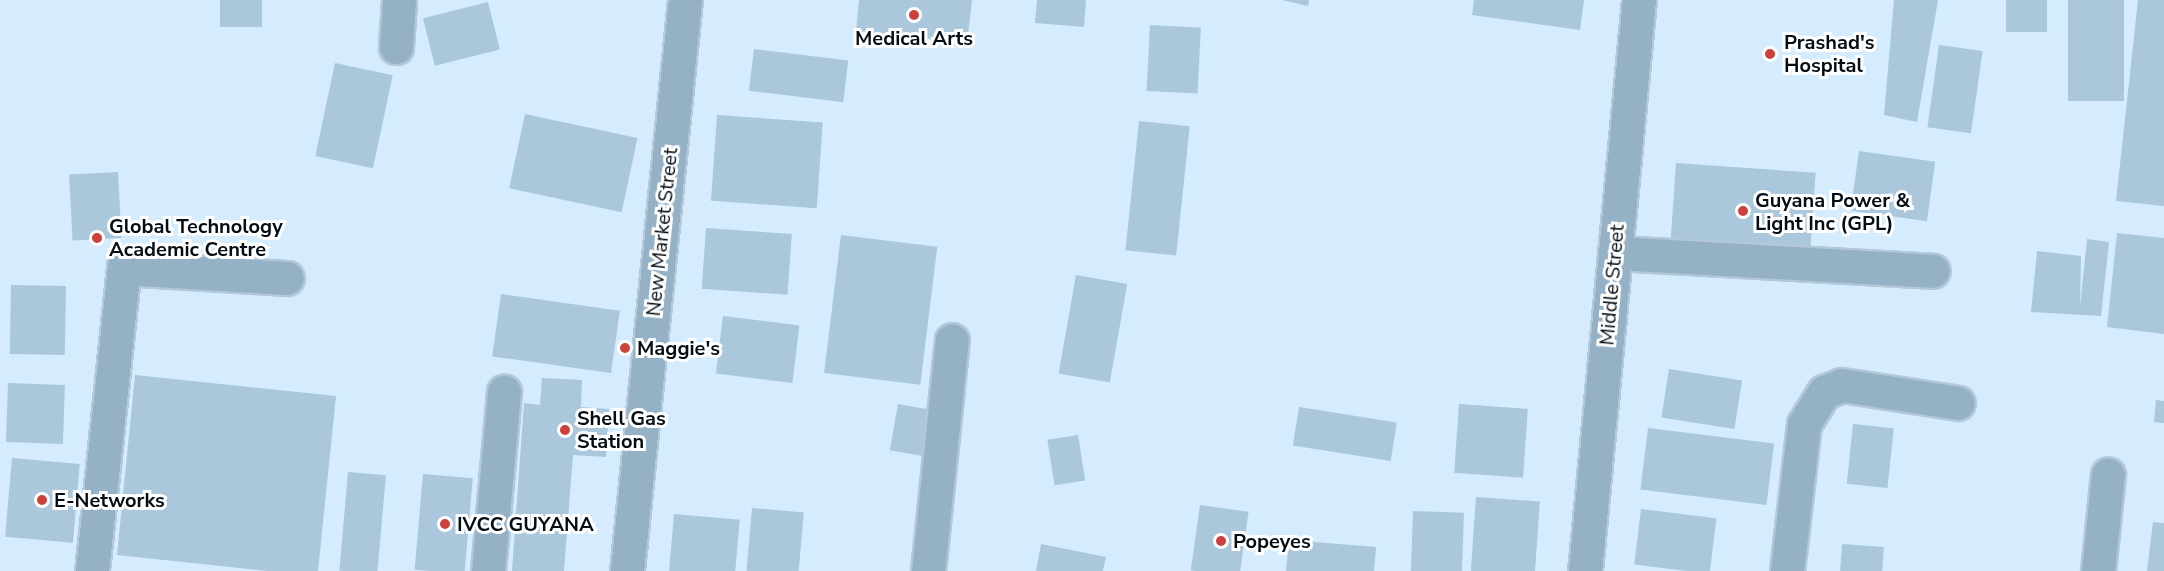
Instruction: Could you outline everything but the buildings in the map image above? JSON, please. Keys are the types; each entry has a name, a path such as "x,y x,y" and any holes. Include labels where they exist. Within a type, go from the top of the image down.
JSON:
{"street":[{"path":"396,47 399,0"},
{"name":"New Market Street","path":"627,571 685,0"},
{"name":"Middle Street","path":"1585,571 1639,0"},
{"path":"1615,253 1932,271"},
{"path":"92,571 124,268 287,278"},
{"path":"928,571 952,340"},
{"path":"1787,571 1804,424 1824,392 1842,385 1958,403"},
{"path":"488,571 504,392"},
{"path":"2097,571 2108,475"}],"place":[{"name":"Medical Arts","path":"914,15"},
{"name":"Prashad's Hospital","path":"1770,54"},
{"name":"Guyana Power & Light Inc (GPL)","path":"1743,211"},
{"name":"Global Technology Academic Centre","path":"97,238"},
{"name":"Maggie's","path":"625,348"},
{"name":"Shell Gas Station","path":"565,430"},
{"name":"E-Networks","path":"42,500"},
{"name":"IVCC GUYANA","path":"445,524"},
{"name":"Popeyes","path":"1221,541"}]}
